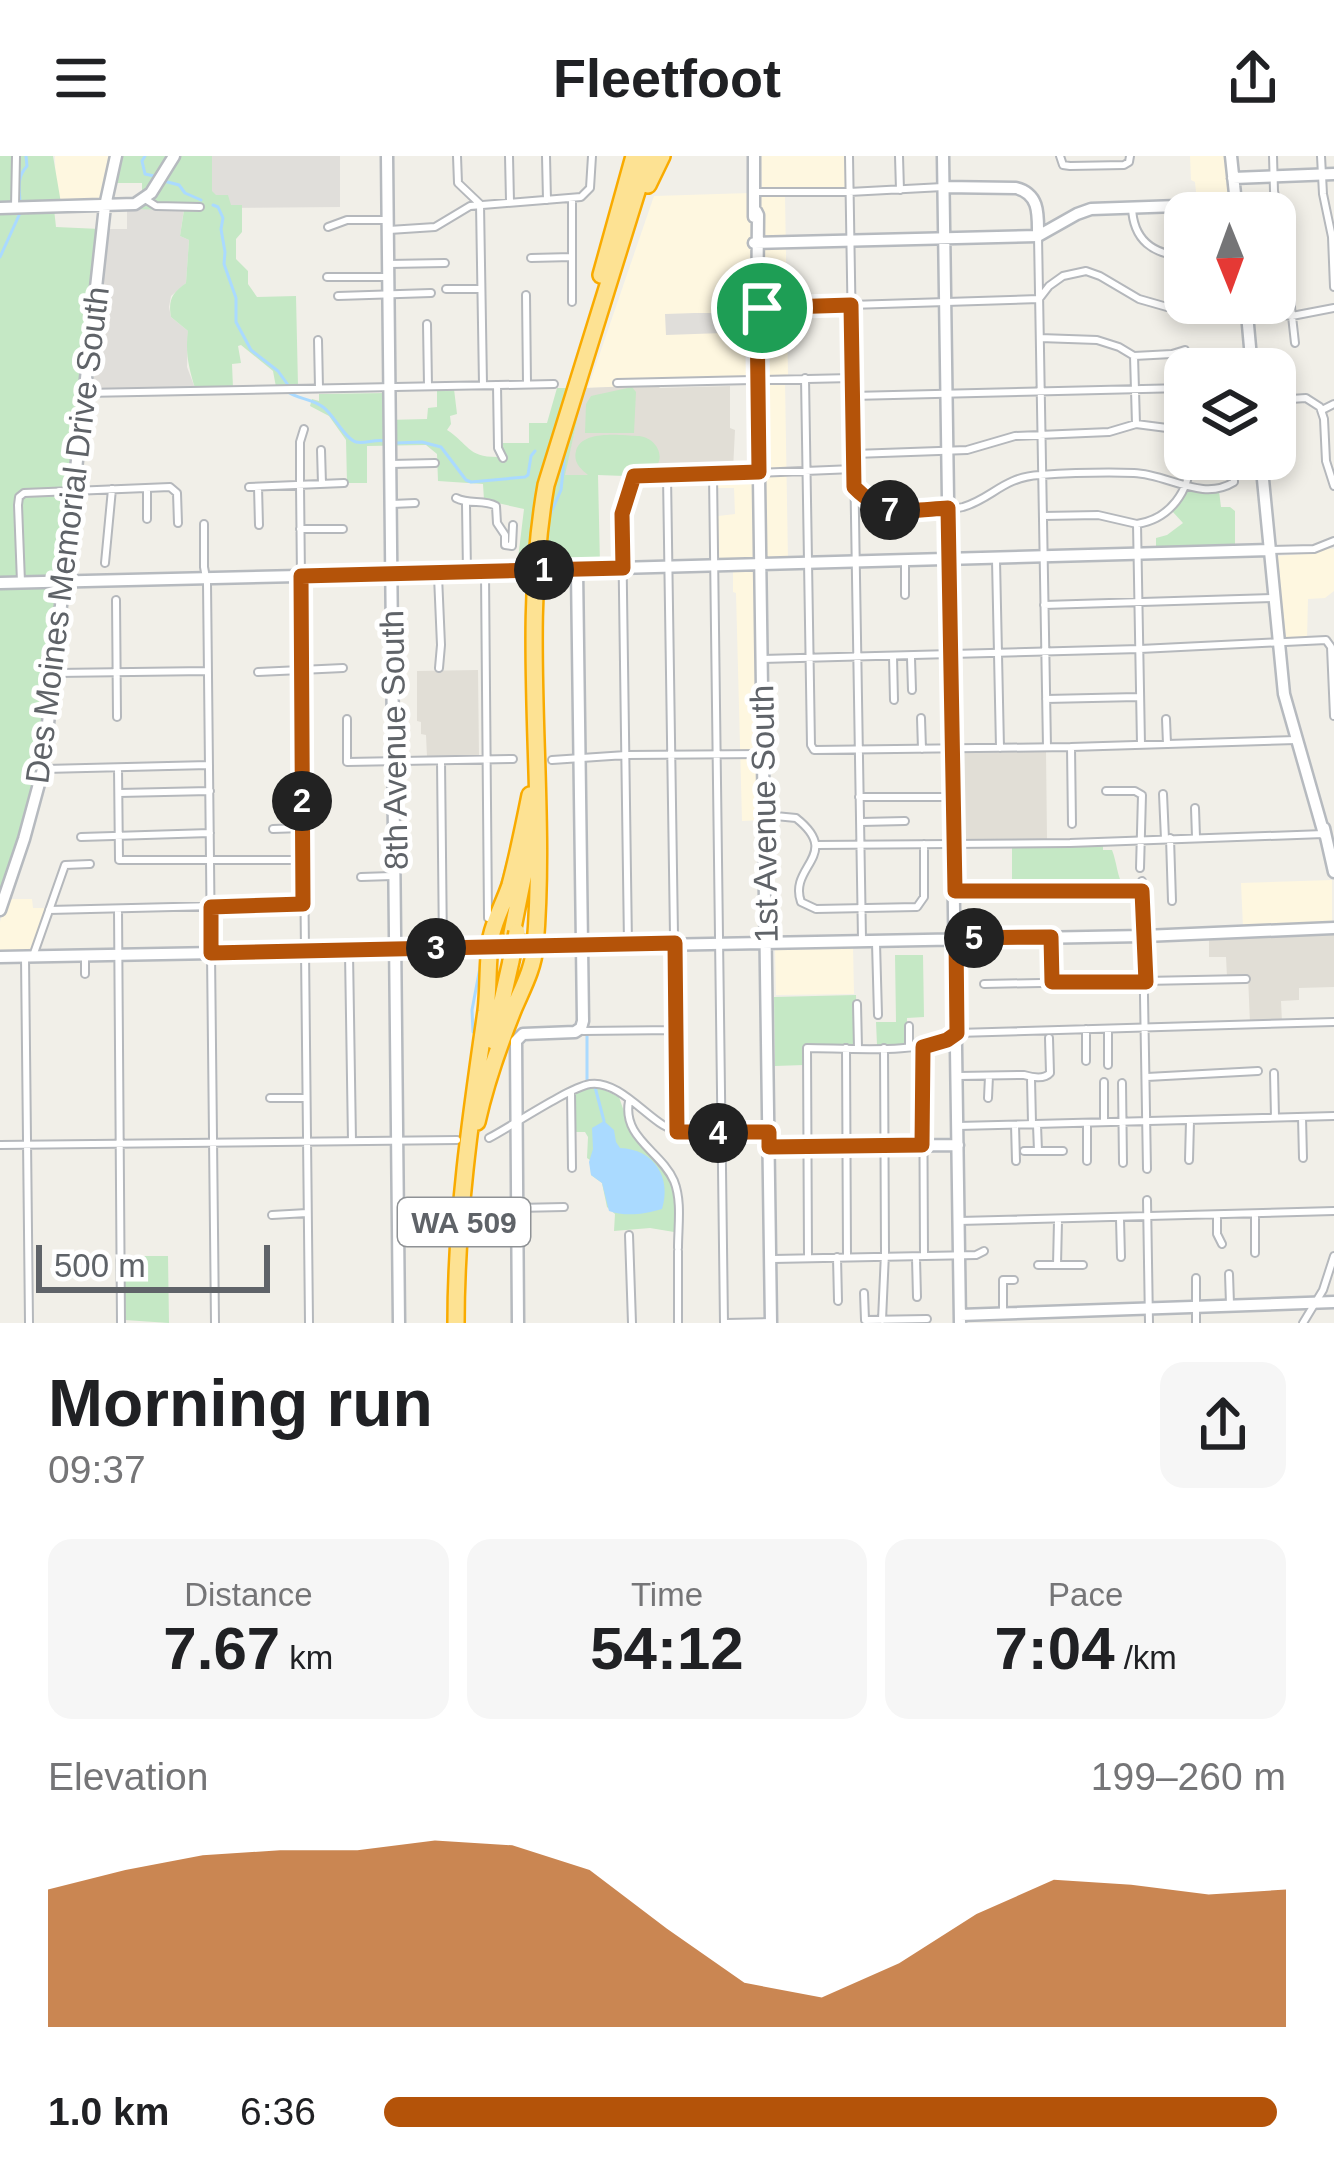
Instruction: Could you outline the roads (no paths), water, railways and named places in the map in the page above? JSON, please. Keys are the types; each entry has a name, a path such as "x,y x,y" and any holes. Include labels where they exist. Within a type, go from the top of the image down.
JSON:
{"highway":[{"path":"595,301 621,202 645,156"},
{"path":"596,323 639,206 645,156"},
{"name":"WA 509","path":"534,793 528,582 539,482 645,156"},
{"name":"WA 509","path":"459,1323 467,1132 514,933 534,793 539,526 546,485 645,156"},
{"path":"467,1132 530,971 535,946 534,793"},
{"path":"467,1132 495,920 508,892 534,793"}],"street":[{"path":"15,207 16,156"},
{"name":"Des Moines Memorial Drive South","path":"0,910 43,769 106,206 116,156"},
{"path":"0,208 135,205 145,199 174,156"},
{"name":"8th Avenue South","path":"387,156 399,1323"},
{"path":"457,156 458,183 480,204 483,384"},
{"path":"509,156 510,201"},
{"path":"546,156 547,200"},
{"path":"328,227 347,220 428,229 463,208 480,204 572,200 588,192 592,156"},
{"name":"1st Avenue South","path":"754,156 771,1323"},
{"path":"849,156 862,939"},
{"path":"899,156 900,190"},
{"path":"943,156 960,1319 1003,1313 1334,1302"},
{"path":"1231,156 1235,192"},
{"path":"1273,156 1274,192"},
{"path":"1321,156 1328,174 1324,202 1334,287"},
{"path":"1061,160 1121,165 1130,159"},
{"path":"1233,178 1328,174"},
{"path":"755,192 1019,188 1032,196 1038,213 1047,747"},
{"path":"108,190 122,206"},
{"path":"145,199 156,206 200,207"},
{"path":"572,200 572,302"},
{"path":"1132,207 1136,232 1143,242 1164,251"},
{"path":"756,243 1038,236 1082,212 1164,207"},
{"path":"531,257 572,256"},
{"path":"327,278 445,263"},
{"path":"1039,299 1063,276 1086,271 1134,297 1164,304"},
{"path":"446,289 481,289"},
{"path":"338,296 431,293"},
{"path":"526,295 527,384"},
{"path":"757,306 1039,299"},
{"path":"1296,315 1334,308"},
{"path":"427,324 428,386"},
{"path":"1293,324 1295,343"},
{"path":"1040,338 1097,340 1134,356 1164,354"},
{"path":"318,340 319,388"},
{"path":"1134,356 1136,424"},
{"path":"805,378 814,750 1296,740"},
{"path":"617,383 852,378"},
{"path":"497,384 503,458"},
{"path":"85,393 554,384"},
{"path":"852,396 1164,388"},
{"path":"1296,399 1314,401 1322,410 1326,461 1334,486"},
{"path":"1322,410 1334,404"},
{"path":"854,454 973,449 1015,436 1109,432 1136,424 1164,428"},
{"path":"304,429 300,529 309,1323"},
{"path":"321,450 322,484"},
{"path":"392,464 435,464"},
{"path":"628,944 622,514 634,476 854,470"},
{"path":"854,487 887,510 965,506 1010,480 1042,475 1137,473 1186,486 1220,488 1234,480"},
{"path":"713,474 725,1323 771,1323"},
{"path":"667,476 677,1132"},
{"path":"1043,516 1106,515 1137,524 1153,520 1166,512 1187,480"},
{"path":"1263,480 1284,694 1329,834"},
{"path":"259,525 253,487 344,483"},
{"path":"105,563 112,488"},
{"path":"146,519 147,488"},
{"path":"21,582 20,496 26,492 175,488 178,523"},
{"path":"456,498 496,506 505,545 512,546 513,525"},
{"path":"392,504 415,503"},
{"path":"466,503 467,573"},
{"path":"204,524 215,1323"},
{"path":"1137,524 1141,745"},
{"path":"300,529 343,529"},
{"path":"0,583 1138,555 1314,549 1334,541"},
{"path":"996,559 1000,748"},
{"path":"905,561 905,595"},
{"path":"577,570 583,1021 579,1031"},
{"path":"485,572 488,918"},
{"path":"438,574 440,668"},
{"path":"1045,605 1275,598"},
{"path":"116,600 117,717"},
{"path":"761,659 1328,641 1334,716"},
{"path":"1280,643 1288,698 1329,834 1334,872"},
{"path":"893,656 895,700"},
{"path":"911,656 912,690"},
{"path":"258,672 343,668"},
{"path":"54,673 208,671"},
{"path":"1046,700 1140,697"},
{"path":"921,718 922,749"},
{"path":"346,719 347,762 513,759"},
{"path":"1166,719 1167,743"},
{"path":"1071,747 1072,824"},
{"path":"553,760 764,754"},
{"path":"441,760 443,948"},
{"path":"43,769 209,765"},
{"path":"118,768 119,860 303,860"},
{"path":"118,793 210,791"},
{"path":"1106,791 1142,794 1140,868"},
{"path":"1163,794 1172,901"},
{"path":"859,797 953,796"},
{"path":"1196,808 1196,837"},
{"path":"765,815 801,821 809,829 816,845 798,885 799,897 816,909 914,908 922,904 924,844"},
{"path":"860,822 905,821"},
{"path":"273,830 302,828"},
{"path":"81,837 210,833"},
{"path":"816,845 1329,834"},
{"path":"29,1323 29,956 64,865 90,864"},
{"path":"361,877 396,876"},
{"path":"955,891 1142,886 1147,1169"},
{"path":"49,910 303,904"},
{"path":"118,909 121,1323"},
{"path":"0,957 1334,928"},
{"path":"1051,937 1052,982"},
{"path":"876,939 878,1015"},
{"path":"349,950 352,1141"},
{"path":"85,956 86,974"},
{"path":"984,984 1246,979"},
{"path":"857,1004 858,1048"},
{"path":"808,1258 807,1048 923,1047 957,1033 1334,1022"},
{"path":"909,1026 910,1047"},
{"path":"1086,1029 1086,1060"},
{"path":"1108,1029 1108,1065"},
{"path":"518,1323 518,1037 675,1030"},
{"path":"958,1076 1047,1076 1049,1038"},
{"path":"882,1320 884,1047"},
{"path":"916,1297 923,1047"},
{"path":"846,1048 847,1257"},
{"path":"1148,1077 1258,1071"},
{"path":"1274,1073 1275,1118"},
{"path":"988,1098 989,1076"},
{"path":"1030,1079 1037,1151"},
{"path":"1104,1082 1105,1123"},
{"path":"1122,1083 1123,1163"},
{"path":"489,1138 516,1119 590,1084 603,1085 677,1132 769,1132"},
{"path":"571,1092 572,1168"},
{"path":"270,1098 306,1098"},
{"path":"629,1101 632,1128 667,1167 677,1189 678,1323"},
{"path":"958,1126 1334,1116"},
{"path":"1302,1118 1303,1158"},
{"path":"1189,1160 1190,1121"},
{"path":"1087,1123 1087,1161"},
{"path":"1015,1125 1016,1161"},
{"path":"0,1145 399,1140 467,1132"},
{"path":"769,1147 958,1145"},
{"path":"1024,1151 1063,1151"},
{"path":"1148,1200 1149,1323"},
{"path":"517,1208 564,1208"},
{"path":"959,1221 1334,1211"},
{"path":"272,1214 307,1213"},
{"path":"1255,1214 1255,1252"},
{"path":"1216,1215 1222,1244"},
{"path":"1120,1218 1121,1257"},
{"path":"1057,1265 1058,1220"},
{"path":"629,1235 632,1323"},
{"path":"771,1259 960,1256 984,1251"},
{"path":"1303,1323 1334,1256"},
{"path":"837,1257 838,1301"},
{"path":"1038,1265 1083,1265"},
{"path":"1229,1274 1230,1304"},
{"path":"1196,1278 1196,1323"},
{"path":"1003,1313 1003,1280 1014,1280"},
{"path":"864,1293 866,1321 927,1319"}],"water":[{"path":"604,1121 614,1130 620,1148 642,1154 658,1167 664,1187 662,1209 636,1214 609,1211 602,1183 591,1175 589,1162 592,1128"}],"waterway":[{"path":"20,201 26,156"},
{"path":"145,156 145,174 154,176"},
{"path":"164,181 201,200"},
{"path":"213,205 223,218 224,264 236,298 236,322 251,350 288,385"},
{"path":"0,257 21,211"},
{"path":"288,392 323,407 352,440 385,441"},
{"path":"396,443 441,447 471,482 525,477 535,451"},
{"path":"549,517 561,490 565,452"},
{"path":"542,669 542,701"},
{"path":"542,717 545,769"},
{"path":"499,894 513,840"},
{"path":"473,1032 472,1010 482,957"},
{"path":"587,1036 587,1080"},
{"path":"595,1087 604,1121"}]}
